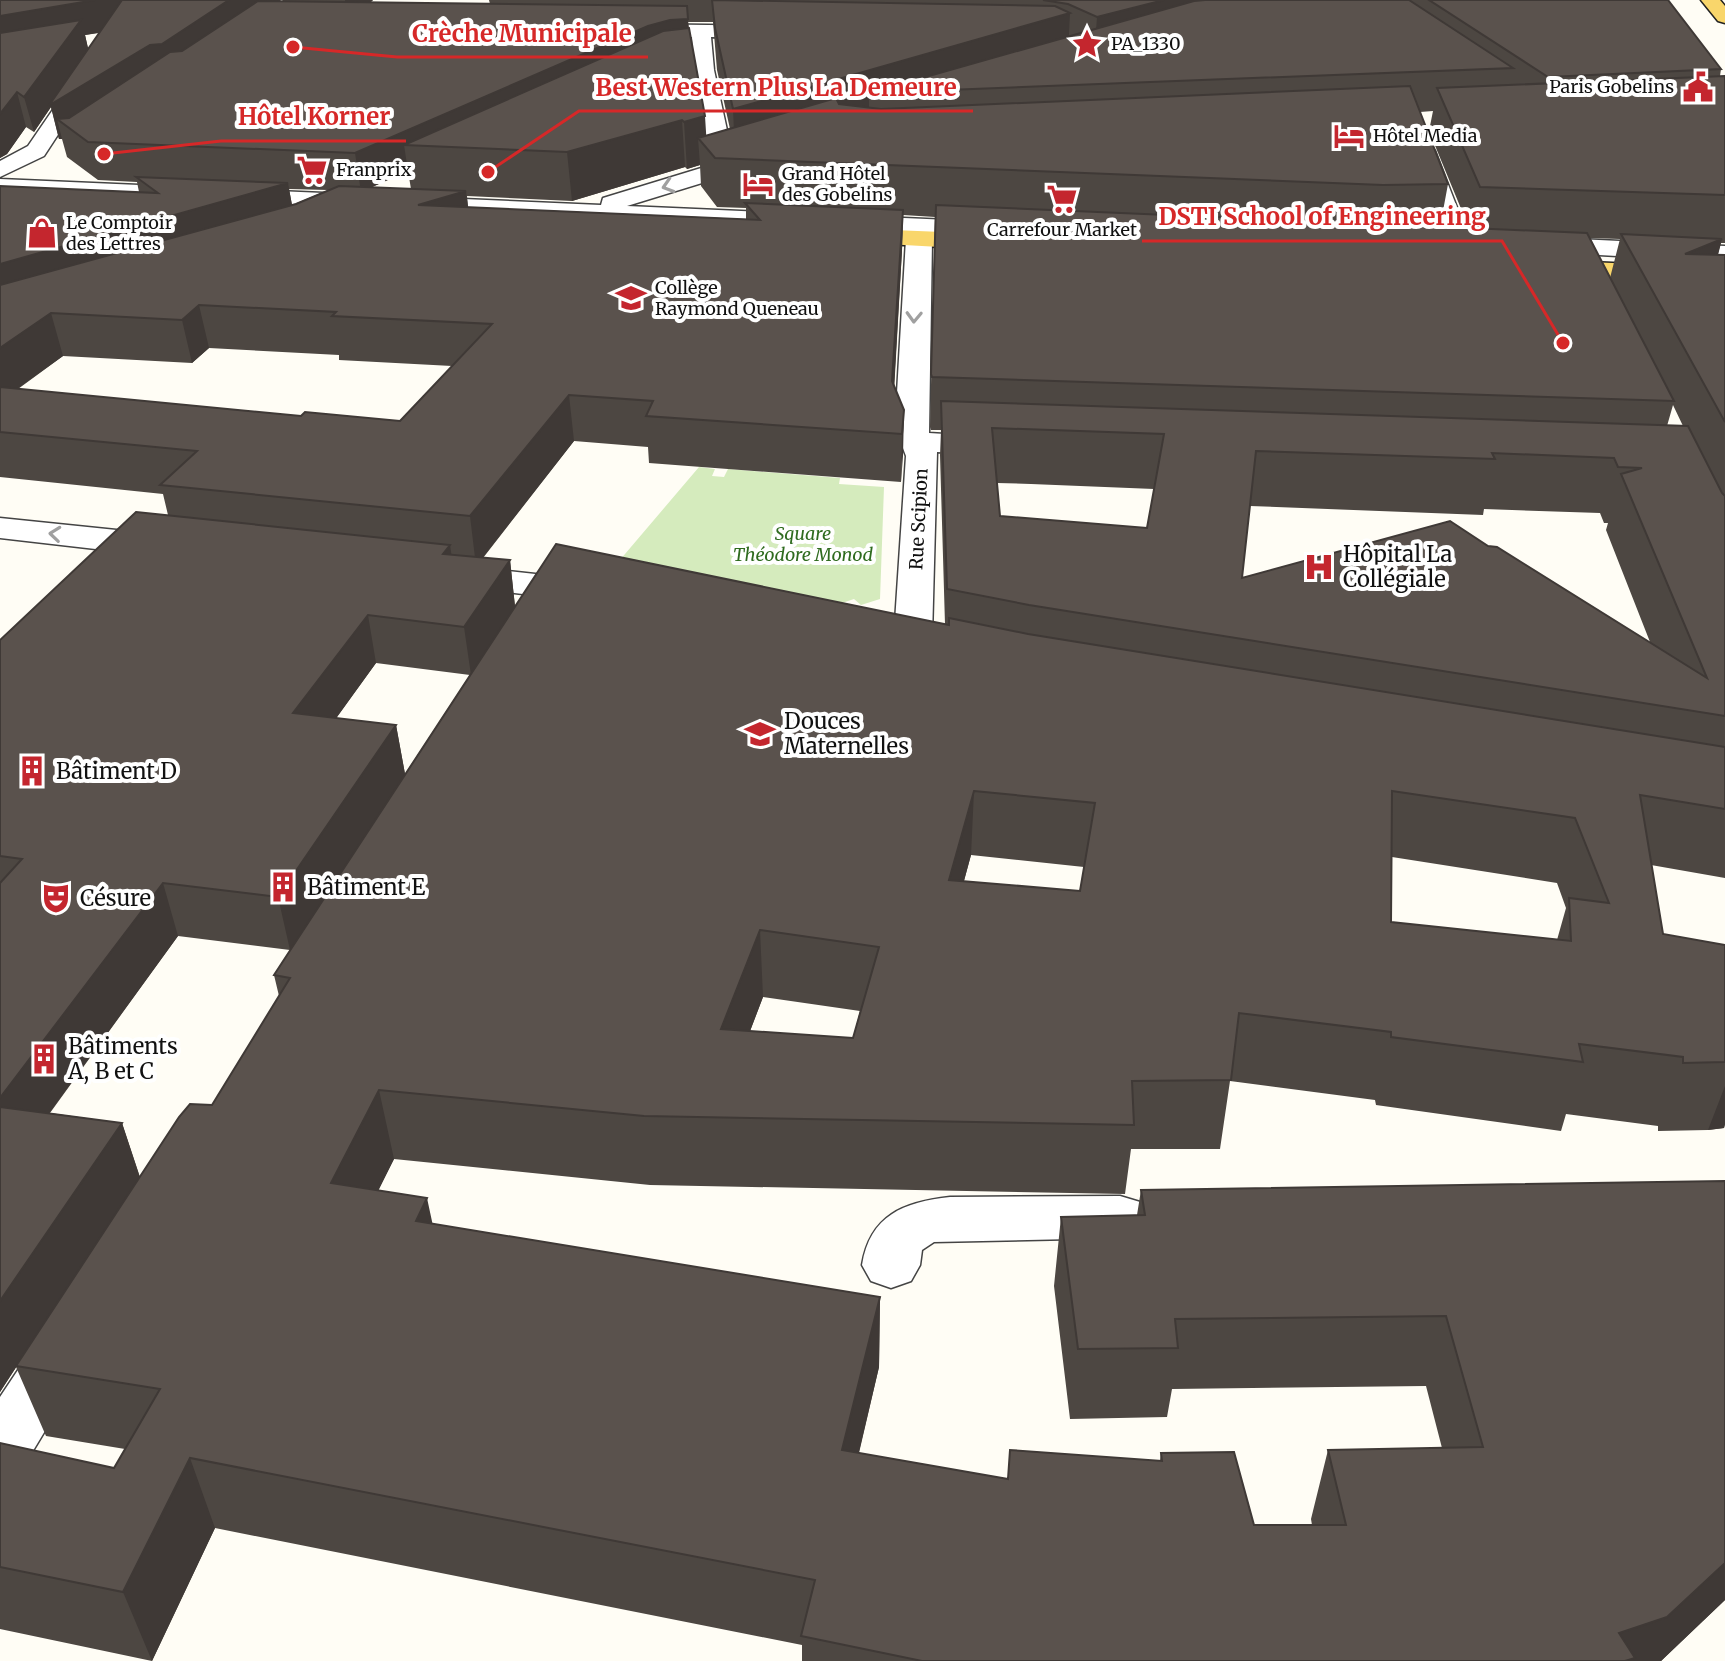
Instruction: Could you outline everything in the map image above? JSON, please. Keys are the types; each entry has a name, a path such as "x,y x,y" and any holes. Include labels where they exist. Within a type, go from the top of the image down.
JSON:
{"main road":[{"path":"1710,0 1725,17"},
{"path":"0,199 41,194 353,208"},
{"path":"600,219 919,239 1017,237"},
{"path":"1434,255 1482,253"},
{"path":"1526,267 1725,276"}],"street":[{"path":"0,186 41,194 36,151 63,110 105,63 109,40 137,0"},
{"path":"610,30 788,32"},
{"path":"701,31 696,60 724,169"},
{"path":"86,42 109,40"},
{"path":"63,110 97,109"},
{"path":"1414,128 1482,253 1725,254"},
{"path":"0,170 36,151 69,148"},
{"path":"600,219 613,202 779,152"},
{"path":"314,227 406,182"},
{"path":"353,208 1017,237"},
{"name":"Rue Scipion","path":"908,657 913,637 922,456 911,427 919,239"},
{"path":"1587,270 1602,299"},
{"path":"917,442 1034,446"},
{"path":"0,528 194,549"},
{"path":"75,575 111,541"},
{"path":"410,571 622,595"},
{"path":"522,629 550,586"},
{"path":"891,1265 892,1247 898,1238 927,1221 1163,1217"},
{"path":"0,1450 90,1309"}],"green space":[{"name":"Square Théodore Monod","path":"699,467 715,469 712,476 724,477 728,469 840,478 839,484 884,487 880,599 861,605 854,599 836,605 608,574"}],"building":[{"path":"0,0 95,0 0,16"},
{"path":"122,0 229,0 162,44 150,45 50,104"},
{"path":"712,0 1055,6 1070,13 733,109"},
{"path":"1043,0 1164,0 1097,17 1068,4"},
{"path":"1409,0 1513,68 869,93 1194,1"},
{"path":"1429,0 1668,0 1721,69 1548,77"},
{"path":"258,1 687,6 688,19 648,26 355,153 88,142 57,119 69,118 170,52 182,51"},
{"path":"81,20 24,97 17,92 0,114 0,33"},
{"path":"689,28 705,116 567,152 404,145 663,31"},
{"path":"1725,76 1725,195 1480,187 1437,88"},
{"path":"1410,86 1448,184 1383,185 715,158 698,138 836,98 839,104 881,109"},
{"path":"136,177 288,183 0,264 0,186 158,193"},
{"path":"339,186 466,191 418,205 760,220 745,203 903,210 892,381 904,410 902,434 646,416 653,401 569,395 470,516 160,485 197,451 0,432 0,387 301,416 305,412 400,421 492,324 199,305 182,320 51,313 0,348 0,285 296,204"},
{"path":"936,205 1587,233 1674,401 932,377"},
{"path":"1621,234 1722,239 1685,254 1725,255 1725,422"},
{"path":"941,401 1688,426 1725,496 1725,716 1029,605 947,589","holes":["992,428 1164,434 1147,528 1000,516","1256,451 1495,459 1492,453 1614,458 1618,467 1642,468 1621,474 1707,678 1450,521 1242,578"]},
{"path":"136,512 450,545 443,554 510,560 464,627 368,615 293,713 396,725 278,897 163,883 0,1098 0,883 22,859 0,856 0,640"},
{"path":"556,544 949,625 949,618 1028,634 1725,747 1725,809 1640,795 1663,934 1725,945 1725,1062 1683,1063 1683,1057 1579,1044 1583,1062 1391,1037 1391,1032 1239,1013 1231,1080 1132,1081 1134,1125 644,1116 379,1090 331,1183 427,1198 416,1221 880,1297 842,1450 1008,1479 1010,1450 1162,1461 1161,1453 1234,1452 1254,1525 1346,1525 1328,1450 1483,1447 1446,1316 1175,1319 1178,1348 1078,1349 1061,1217 1145,1215 1141,1190 1725,1181 1725,1563 1667,1617 1619,1633 1635,1658 1625,1661 922,1661 801,1636 815,1580 190,1458 123,1592 0,1567 0,1443 114,1468 160,1389 16,1366 179,1117 190,1104 212,1105 290,978 274,975","holes":["974,791 1095,803 1080,891 949,880","1392,791 1575,818 1609,903 1569,898 1571,941 1391,922","760,930 879,947 853,1038 721,1029"]},
{"path":"0,1107 122,1123 0,1301"}],"place":[{"name":"PA_1330","path":"1087,44"},
{"name":"Crèche Municipale","path":"293,47"},
{"name":"Paris Gobelins","path":"1698,87"},
{"name":"Hôtel Media","path":"1349,136"},
{"name":"Hôtel Korner","path":"104,154"},
{"name":"Franprix","path":"312,170"},
{"name":"Best Western Plus La Demeure","path":"488,172"},
{"name":"Grand Hôtel des Gobelins","path":"758,184"},
{"name":"Carrefour Market","path":"1062,199"},
{"name":"Le Comptoir des Lettres","path":"42,233"},
{"name":"Collège Raymond Queneau","path":"631,298"},
{"name":"DSTI School of Engineering","path":"1563,343"},
{"name":"Hôpital La Collégiale","path":"1319,567"},
{"name":"Douces Maternelles","path":"760,734"},
{"name":"Bâtiment D","path":"32,771"},
{"name":"Bâtiment E","path":"283,887"},
{"name":"Césure","path":"56,898"},
{"name":"Bâtiments A, B et C","path":"44,1059"}]}
